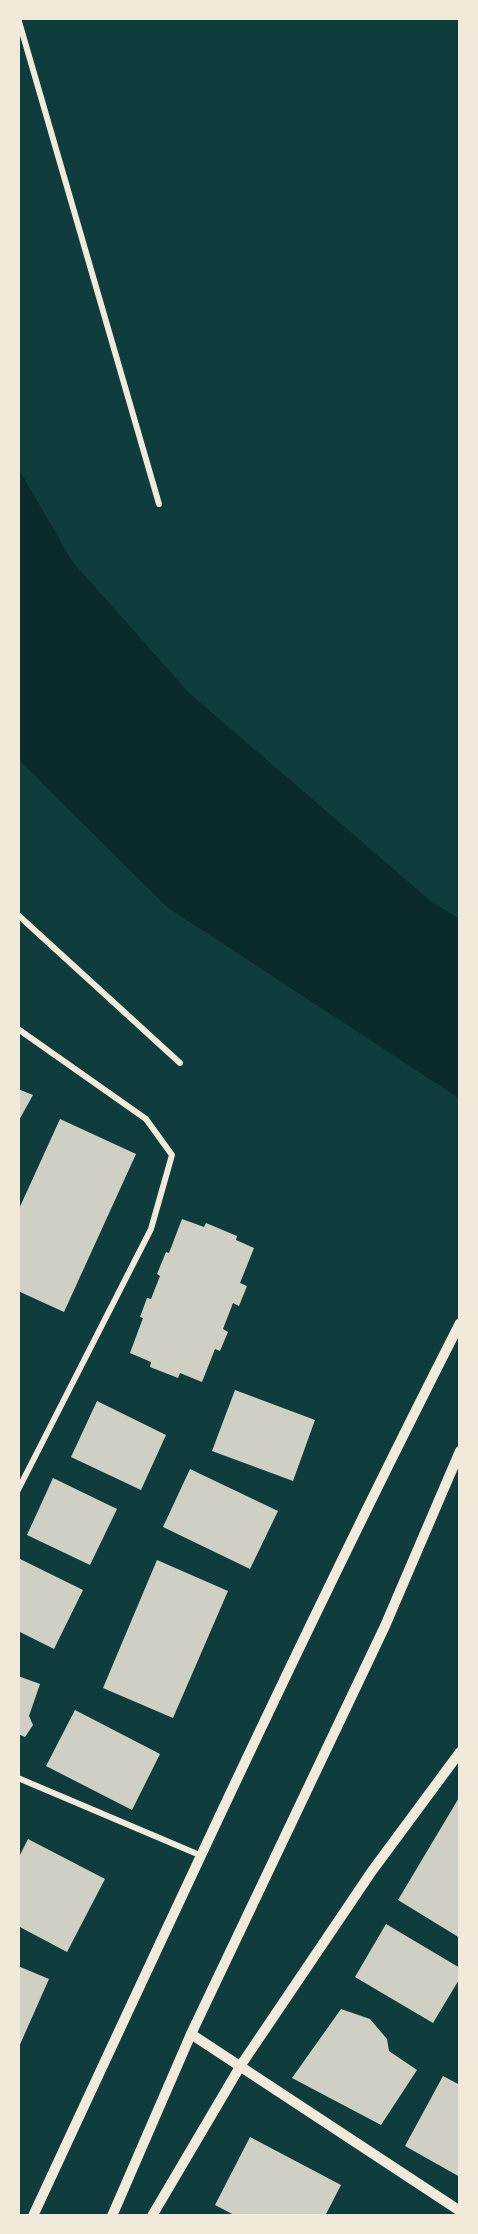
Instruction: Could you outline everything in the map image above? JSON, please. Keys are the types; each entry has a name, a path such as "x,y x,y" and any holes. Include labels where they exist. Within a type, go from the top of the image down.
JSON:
{"street":[{"path":"18,18 159,504"},
{"path":"18,915 180,1063"},
{"path":"18,1029 146,1119 172,1155 151,1229 18,1490"},
{"path":"33,2216 401,1438 460,1323"},
{"path":"112,2216 191,2034 385,1626 460,1451"},
{"path":"152,2216 241,2065 372,1871 460,1752"},
{"path":"18,1778 202,1856"},
{"path":"191,2034 460,2211"}],"water":[{"path":"18,468 72,561 189,693 433,903 460,919 460,1099 167,907 18,759"}],"building":[{"path":"18,1089 33,1095 18,1122"},
{"path":"60,1119 136,1154 64,1312 18,1291 18,1211"},
{"path":"182,1219 204,1227 206,1223 237,1236 236,1240 254,1248 240,1283 247,1286 239,1306 233,1303 223,1329 228,1332 220,1351 215,1349 202,1382 180,1373 178,1378 150,1367 151,1362 130,1353 143,1318 140,1317 147,1298 151,1299 160,1276 157,1274 166,1252 169,1253"},
{"path":"235,1390 315,1420 293,1481 212,1451"},
{"path":"97,1401 166,1435 141,1490 71,1457"},
{"path":"190,1469 278,1511 250,1569 163,1527"},
{"path":"53,1478 117,1509 90,1565 27,1535"},
{"path":"18,1558 83,1590 54,1649 18,1631"},
{"path":"157,1560 228,1591 173,1718 103,1688"},
{"path":"18,1676 40,1684 29,1716 33,1725 25,1737 18,1734"},
{"path":"75,1710 160,1754 132,1810 46,1766"},
{"path":"460,1796 460,1938 398,1900"},
{"path":"28,1839 105,1879 67,1952 18,1926 18,1859"},
{"path":"386,1924 460,1968 460,1978 433,2023 355,1977"},
{"path":"18,1966 49,1979 18,2049"},
{"path":"341,2009 370,2019 387,2039 389,2051 417,2070 381,2125 292,2078"},
{"path":"443,2076 460,2085 460,2177 405,2146"},
{"path":"250,2137 341,2185 325,2216 236,2216 215,2205"}]}
